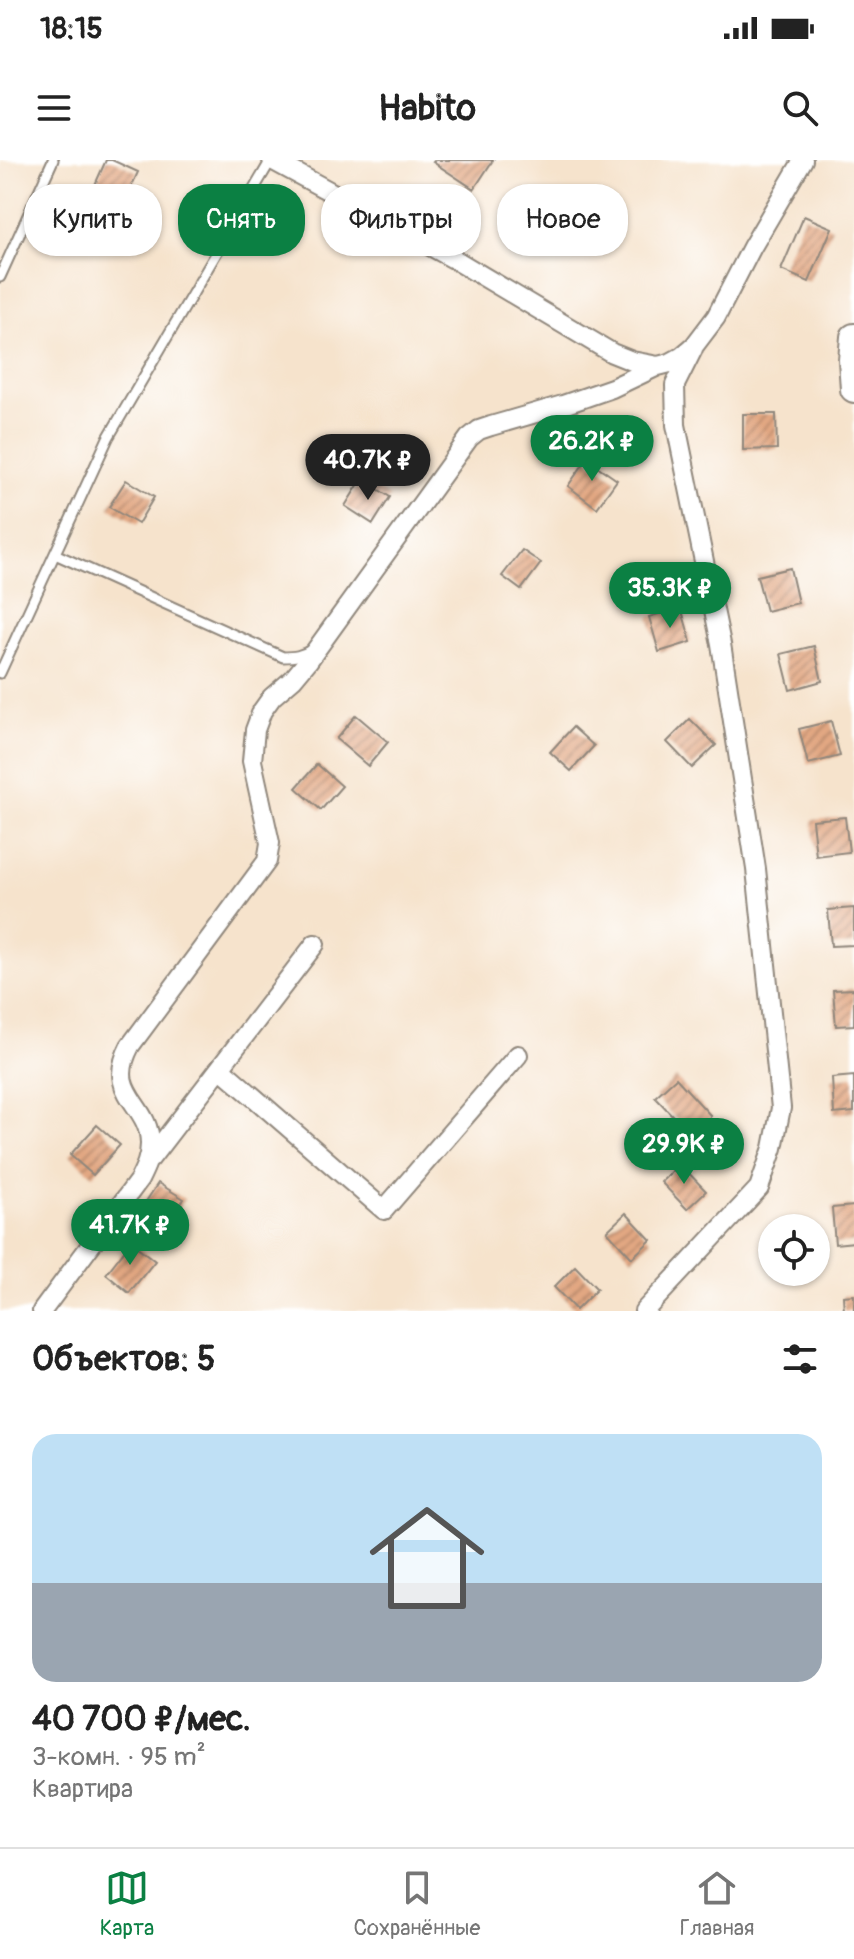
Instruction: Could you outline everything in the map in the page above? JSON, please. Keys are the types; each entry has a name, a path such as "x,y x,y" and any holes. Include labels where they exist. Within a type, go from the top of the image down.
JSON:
{"street":[{"path":"272,160 454,259 612,353 658,366"},
{"path":"644,1311 759,1188 773,1148 781,1108 756,869 721,644 676,425 675,385 694,346 716,317 752,247 803,160"},
{"path":"854,337 854,389"},
{"path":"148,1162 150,1143 147,1127 125,1092 121,1075 123,1059 267,861 270,843 252,761 255,730 262,711 272,697 293,679 320,644 469,438 479,430 612,388 670,363 694,346"},
{"path":"42,1311 139,1180 148,1162 315,944"},
{"path":"220,1068 384,1210 518,1055"}],"lane":[{"path":"0,277 53,160"},
{"path":"0,673 108,438 272,160"},
{"path":"55,554 283,657 305,654 320,644"}],"building":[{"path":"106,160 138,172 133,184 95,184"},
{"path":"493,160 477,184 466,184 433,162"},
{"path":"804,216 832,228 809,282 781,270"},
{"path":"743,414 776,414 777,449 743,450"},
{"path":"587,459 617,480 597,508 568,486"},
{"path":"362,479 390,497 373,524 345,506"},
{"path":"126,480 154,497 138,524 109,507"},
{"path":"522,550 541,563 521,590 502,576"},
{"path":"790,568 798,603 766,611 757,576"},
{"path":"681,607 691,642 659,652 649,617"},
{"path":"814,646 822,681 790,690 781,654"},
{"path":"356,715 388,742 368,766 336,739"},
{"path":"690,719 716,745 692,768 667,742"},
{"path":"831,721 840,756 808,764 799,729"},
{"path":"573,727 594,746 571,771 550,752"},
{"path":"317,764 342,786 321,810 296,788"},
{"path":"845,817 849,852 816,856 812,820"},
{"path":"854,908 854,945 831,946 828,910"},
{"path":"854,989 854,1025 836,1026 833,990"},
{"path":"854,1076 854,1112 834,1114 832,1078"},
{"path":"676,1078 711,1116 691,1135 655,1097"},
{"path":"97,1125 120,1145 93,1175 70,1155"},
{"path":"680,1164 706,1191 687,1209 661,1182"},
{"path":"158,1183 184,1199 162,1234 136,1217"},
{"path":"854,1206 854,1242 835,1244 832,1208"},
{"path":"626,1213 651,1240 632,1258 607,1231"},
{"path":"131,1242 155,1261 129,1293 106,1274"},
{"path":"575,1266 597,1289 576,1310 554,1287"},
{"path":"854,1295 854,1311 844,1311 843,1296"}]}
